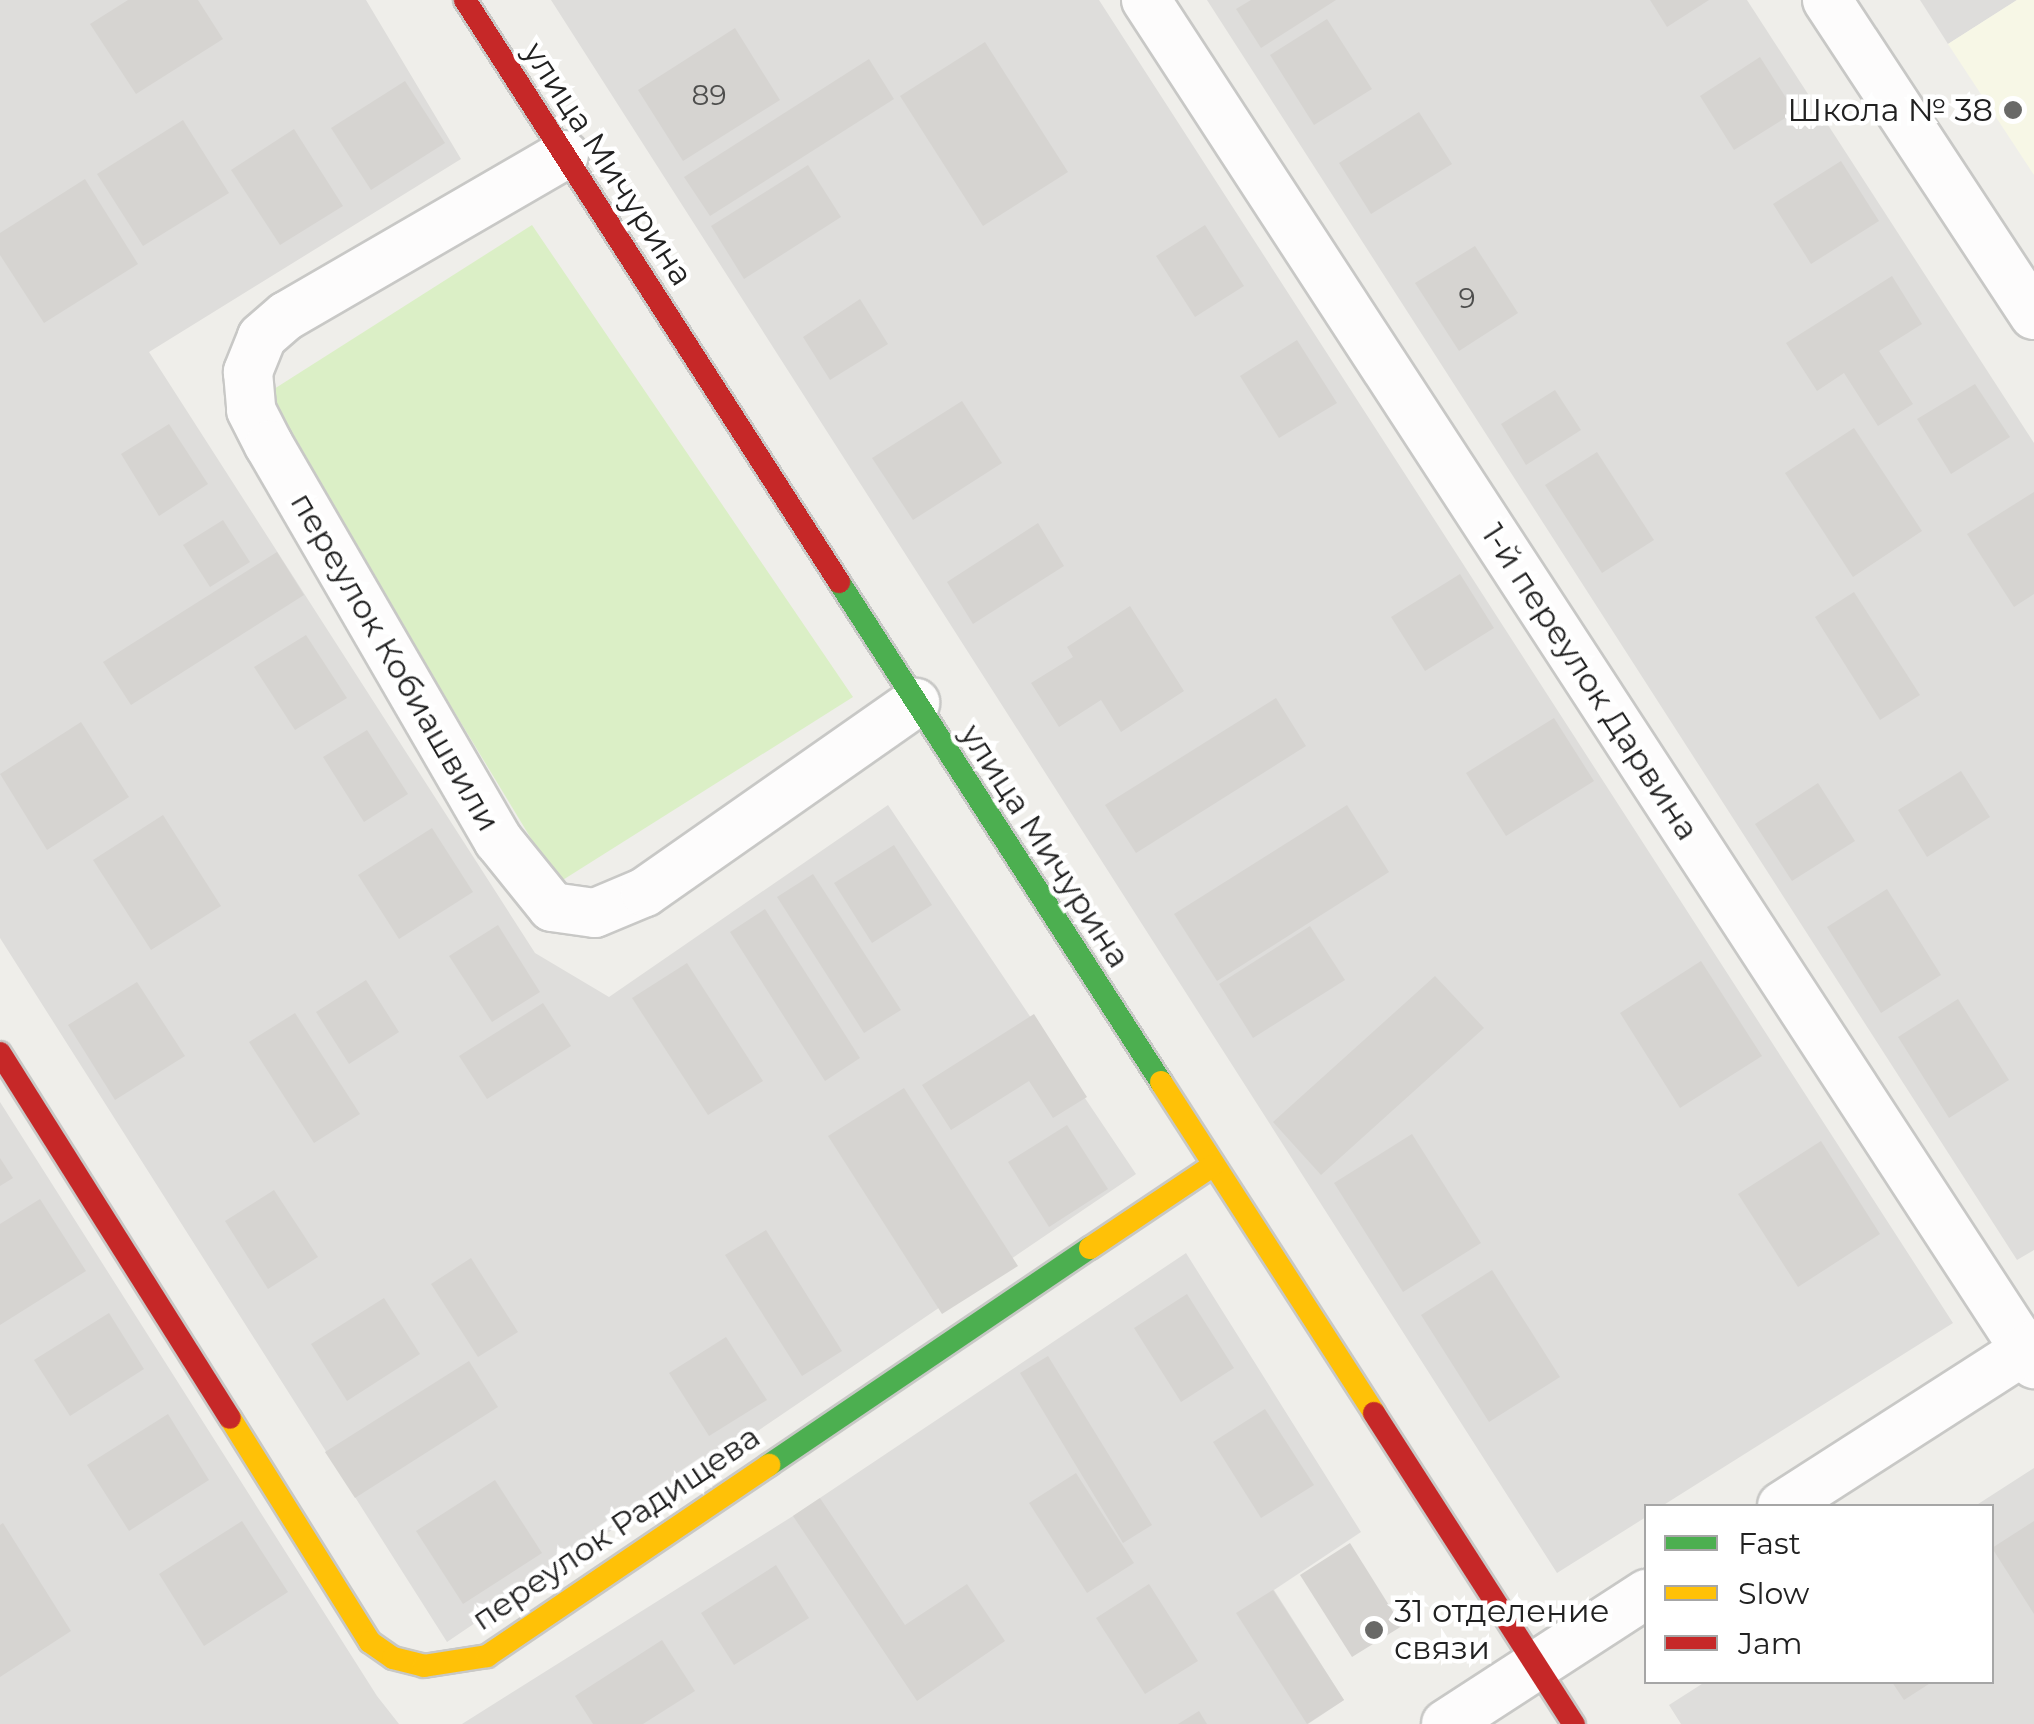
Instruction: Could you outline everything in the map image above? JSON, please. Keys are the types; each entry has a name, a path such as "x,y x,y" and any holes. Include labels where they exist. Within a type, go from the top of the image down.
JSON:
{"street":[{"name":"улица Мичурина","path":"466,0 1574,1724"},
{"name":"1-й переулок Дарвина","path":"1146,0 2031,1352"},
{"path":"1826,0 2034,315"},
{"name":"переулок Кобиашвили","path":"564,155 286,316 262,337 248,372 251,410 269,445 498,840 552,906 596,913 645,892 915,702"},
{"name":"переулок Радищева","path":"0,1052 370,1642 393,1658 424,1666 452,1665 487,1656 1212,1166"},
{"path":"1785,1504 2031,1352"},
{"path":"1446,1724 1644,1595"}],"shaded area":[{"path":"0,0 366,0 461,159 149,352 535,953 609,997 888,805 1136,1174 447,1642 0,938"},
{"path":"551,0 1099,0 1953,1323 1665,1504 1644,1504 1644,1518 1557,1573"},
{"path":"1207,0 1747,0 2034,443 2034,1250 2017,1260"},
{"path":"1920,0 2017,0 1948,44"},
{"name":"Школа № 38","path":"2017,0 2034,0 2034,175 1948,44"},
{"path":"0,1102 377,1696 399,1724 0,1724"},
{"path":"1186,1253 1361,1532 1274,1590 1344,1700 1308,1724 462,1724 793,1516"},
{"path":"2034,1468 2034,1724 1681,1724 1669,1705 1702,1684 1994,1684 1994,1504 1978,1504"}],"green space":[{"path":"532,225 853,697 558,883 263,396"}],"building":[{"path":"128,0 198,0 223,39 136,94 90,24"},
{"path":"1251,0 1336,0 1261,48 1236,9"},
{"path":"1650,0 1709,0 1667,27"},
{"path":"1327,19 1372,89 1314,125 1270,55"},
{"path":"735,28 780,100 683,161 638,90"},
{"path":"985,42 1068,172 983,226 900,96"},
{"path":"1760,57 1795,112 1734,150 1700,96"},
{"path":"869,59 894,99 710,216 684,177"},
{"path":"405,81 445,143 371,190 331,128"},
{"path":"1419,112 1452,164 1371,214 1339,163"},
{"path":"183,120 229,193 143,246 97,174"},
{"path":"294,129 343,206 280,245 231,170"},
{"path":"1841,161 1879,221 1811,264 1773,204"},
{"path":"808,165 841,217 744,279 711,226"},
{"path":"85,179 138,264 44,323 0,255 0,233"},
{"path":"1205,225 1244,286 1195,317 1156,256"},
{"path":"1475,246 1518,313 1459,351 1415,283"},
{"path":"1892,276 1922,324 1879,351 1913,404 1878,426 1844,373 1817,391 1786,343"},
{"path":"860,299 888,344 830,380 803,337"},
{"path":"1297,340 1337,403 1279,438 1240,376"},
{"path":"1975,384 2010,437 1951,474 1917,419"},
{"path":"1555,390 1581,430 1526,465 1501,424"},
{"path":"962,401 1002,463 913,520 872,458"},
{"path":"169,424 208,484 159,516 121,454"},
{"path":"1854,428 1922,531 1853,577 1785,473"},
{"path":"1597,452 1654,540 1602,573 1545,485"},
{"path":"2034,492 2034,594 2014,607 1967,534"},
{"path":"223,520 250,562 210,587 183,545"},
{"path":"1038,523 1064,566 973,624 947,582"},
{"path":"277,552 304,595 131,705 103,662"},
{"path":"1460,574 1494,628 1425,671 1391,617"},
{"path":"1854,592 1920,695 1880,720 1815,617"},
{"path":"1130,606 1184,691 1121,732 1101,700 1059,727 1031,683 1073,657 1067,647"},
{"path":"306,635 347,698 295,730 254,667"},
{"path":"1276,698 1306,746 1136,853 1105,805"},
{"path":"1554,718 1594,781 1506,836 1466,773"},
{"path":"81,722 129,797 47,850 0,774"},
{"path":"367,730 408,794 364,822 323,757"},
{"path":"1961,771 1990,817 1927,857 1898,810"},
{"path":"1818,783 1855,841 1792,881 1755,824"},
{"path":"1347,805 1389,872 1217,981 1174,914"},
{"path":"163,815 221,906 151,950 93,860"},
{"path":"432,828 473,892 399,939 358,875"},
{"path":"894,845 932,905 872,943 834,883"},
{"path":"813,874 901,1010 864,1033 777,897"},
{"path":"1887,889 1941,975 1881,1013 1827,927"},
{"path":"765,909 860,1058 825,1081 730,932"},
{"path":"498,925 540,992 492,1022 449,956"},
{"path":"1310,926 1345,980 1253,1038 1219,984"},
{"path":"1701,961 1762,1056 1680,1108 1620,1013"},
{"path":"687,963 763,1081 708,1115 632,998"},
{"path":"1435,976 1484,1028 1321,1175 1273,1122"},
{"path":"366,980 399,1032 349,1064 316,1012"},
{"path":"137,982 185,1056 115,1100 68,1025"},
{"path":"1958,999 2009,1080 1949,1118 1898,1037"},
{"path":"543,1003 571,1046 487,1099 459,1056"},
{"path":"295,1013 360,1114 314,1143 249,1042"},
{"path":"1034,1014 1087,1097 1053,1118 1029,1081 951,1130 922,1085"},
{"path":"904,1088 1018,1266 942,1314 828,1136"},
{"path":"1067,1125 1108,1189 1049,1227 1008,1162"},
{"path":"1412,1134 1481,1243 1403,1292 1334,1183"},
{"path":"1821,1141 1880,1234 1798,1287 1738,1194"},
{"path":"0,1158 13,1178 0,1186"},
{"path":"274,1190 318,1257 268,1289 225,1221"},
{"path":"40,1199 86,1271 0,1325 0,1224"},
{"path":"766,1230 842,1351 802,1376 725,1255"},
{"path":"471,1258 518,1332 478,1357 431,1284"},
{"path":"1492,1270 1560,1377 1489,1422 1421,1315"},
{"path":"1187,1294 1234,1368 1181,1402 1134,1328"},
{"path":"384,1298 420,1354 347,1401 311,1344"},
{"path":"109,1313 144,1369 70,1416 34,1360"},
{"path":"726,1337 767,1400 709,1436 669,1373"},
{"path":"1048,1356 1152,1525 1123,1543 1020,1373"},
{"path":"469,1361 498,1407 355,1498 325,1452"},
{"path":"1265,1409 1314,1485 1261,1518 1213,1442"},
{"path":"168,1414 209,1480 129,1531 87,1465"},
{"path":"1076,1473 1134,1563 1087,1593 1029,1503"},
{"path":"495,1480 542,1553 463,1604 416,1531"},
{"path":"820,1498 905,1625 967,1584 1005,1641 917,1701 793,1516"},
{"path":"242,1521 288,1592 204,1646 159,1574"},
{"path":"2034,1521 2034,1614 1994,1551 1994,1547"},
{"path":"3,1523 71,1631 0,1677 0,1525"},
{"path":"1350,1543 1402,1626 1352,1657 1300,1575"},
{"path":"776,1565 809,1618 734,1665 701,1613"},
{"path":"1149,1584 1198,1661 1145,1694 1096,1618"},
{"path":"1273,1590 1344,1700 1307,1724 1236,1613"},
{"path":"662,1640 695,1691 643,1724 593,1724 575,1696"},
{"path":"1893,1684 1929,1684 1904,1700"},
{"path":"1199,1711 1207,1724 1178,1724"}],"traffic: fast":[{"path":"839,582 1161,1082"},
{"path":"769,1465 1090,1248"}],"traffic: slow":[{"path":"1161,1082 1374,1413"},
{"path":"1090,1248 1212,1166"},
{"path":"230,1418 370,1642 393,1658 424,1666 487,1656 769,1465"}],"traffic: jam":[{"path":"465,0 839,582"},
{"path":"0,1053 230,1418"},
{"path":"1374,1413 1574,1724"}],"place":[{"name":"Школа № 38","path":"2013,110"},
{"name":"31 отделение связи","path":"1374,1630"}]}
